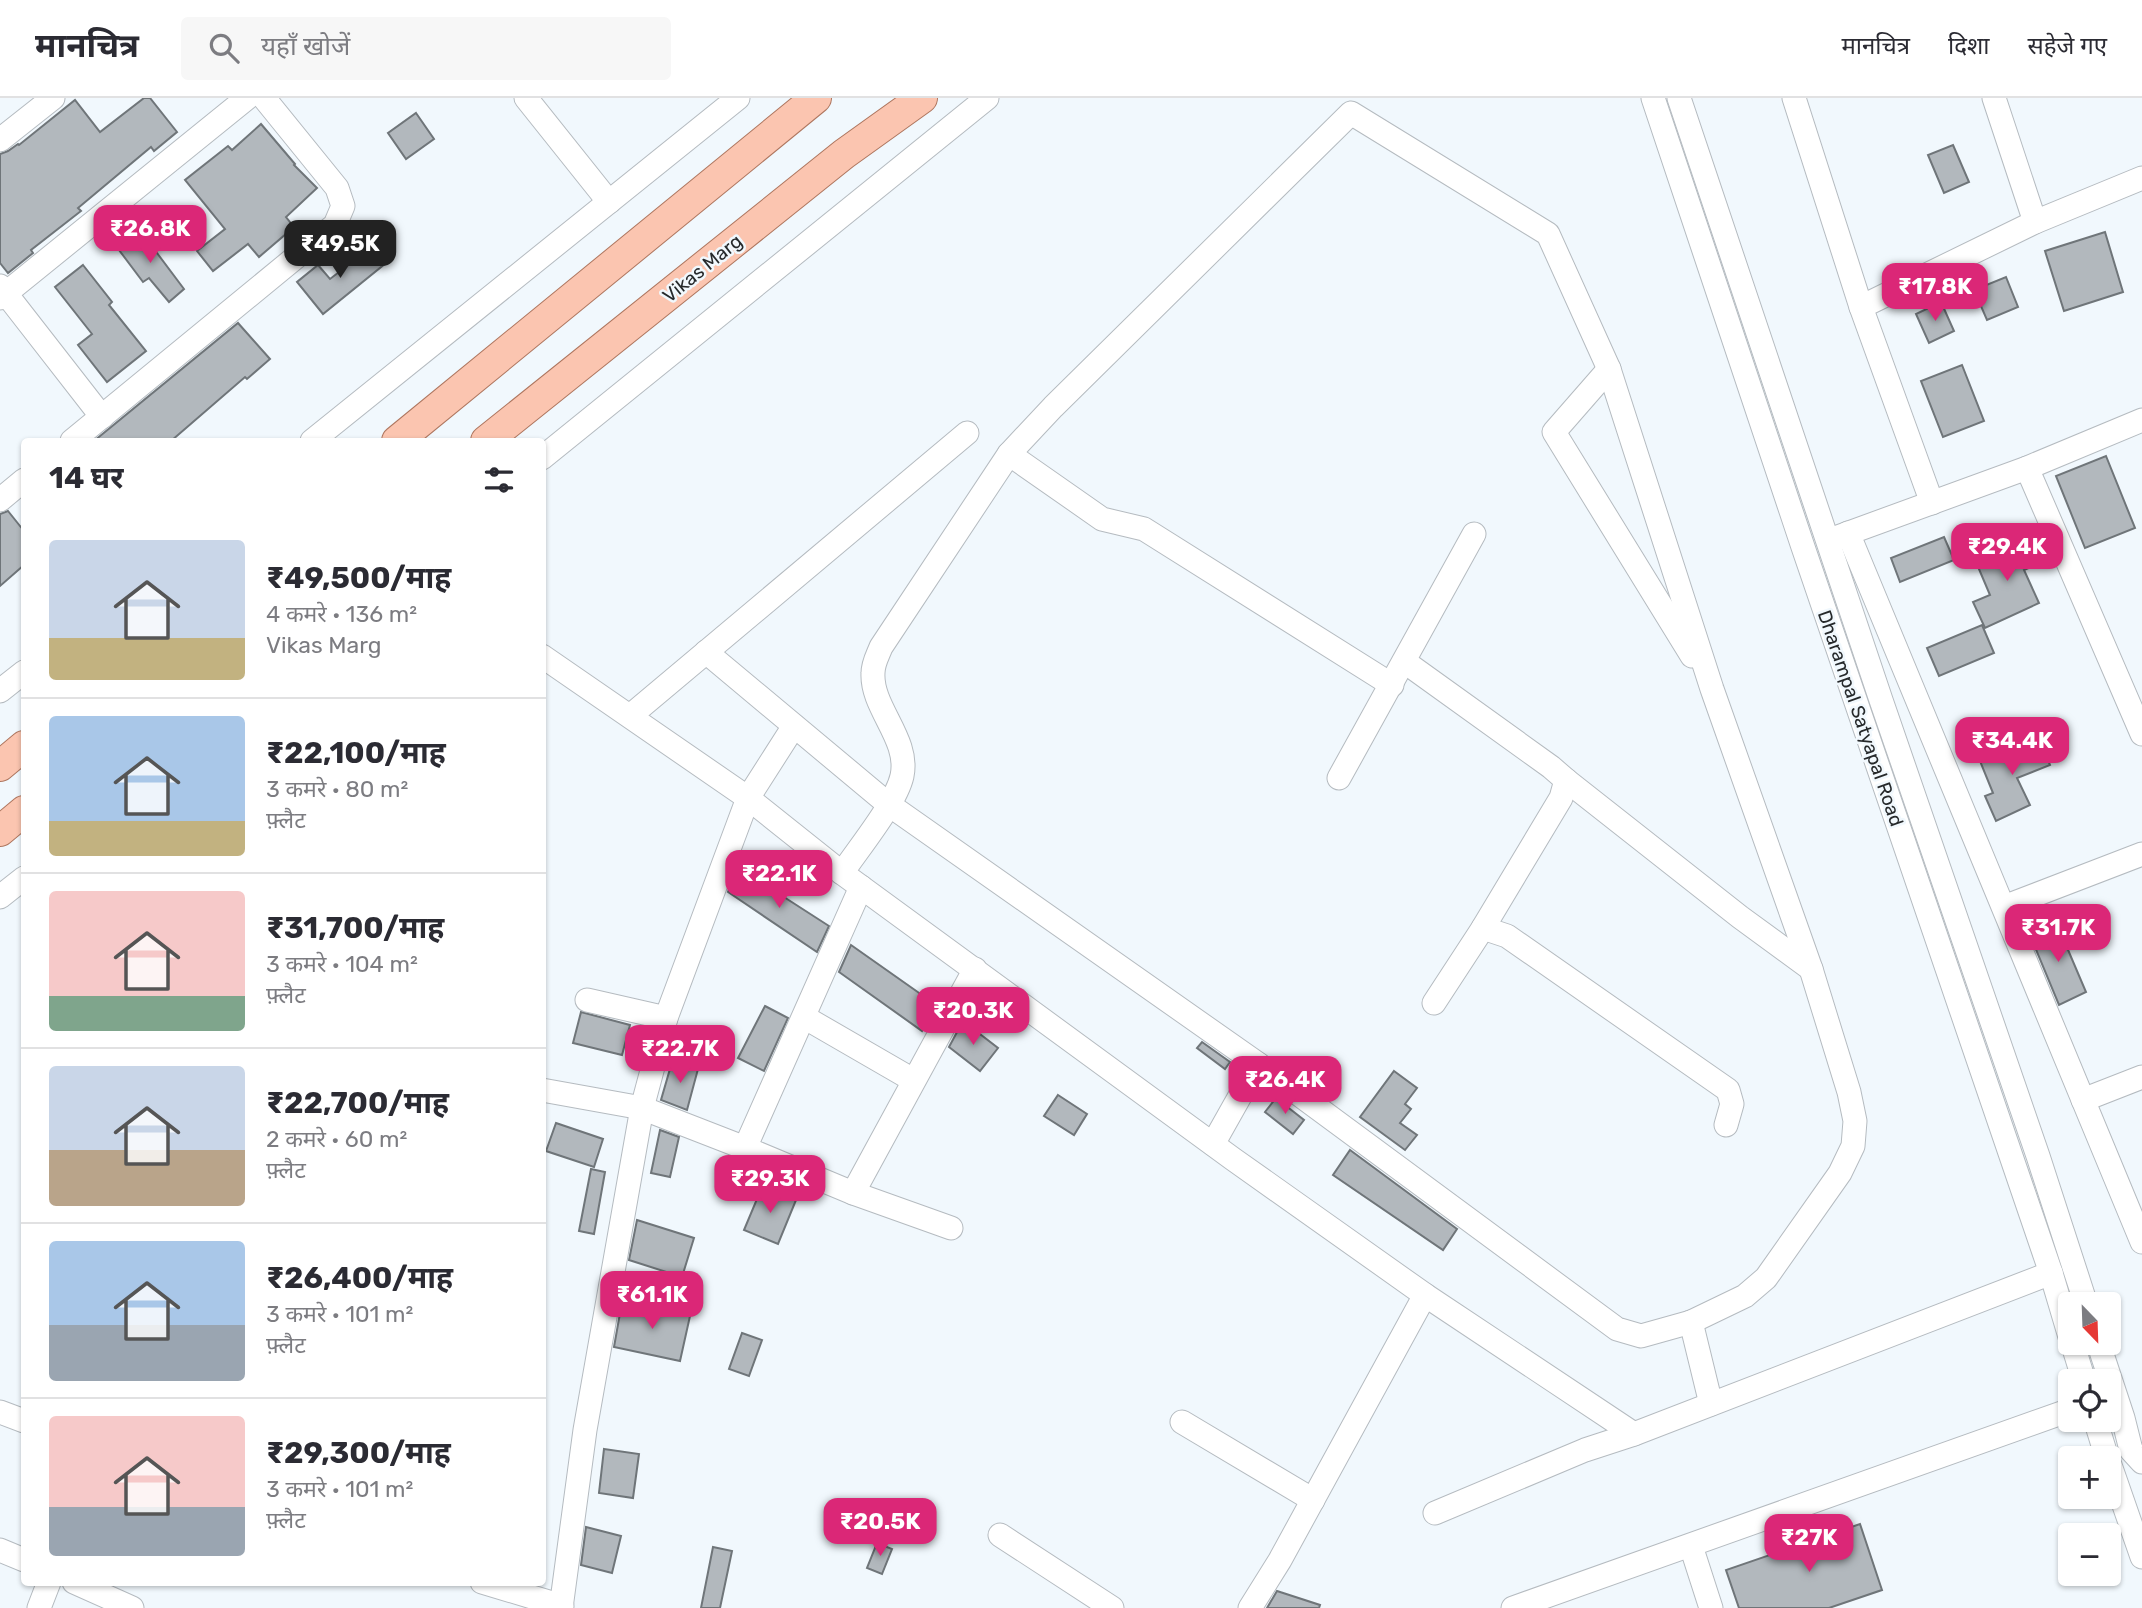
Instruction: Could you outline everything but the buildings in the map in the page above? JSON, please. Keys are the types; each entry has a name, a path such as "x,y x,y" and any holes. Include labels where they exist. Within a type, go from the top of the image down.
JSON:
{"main road":[{"path":"401,438 816,98"},
{"name":"Vikas Marg","path":"490,438 844,154 922,98"},
{"path":"0,766 21,748"},
{"path":"0,831 21,814"}],"street":[{"path":"0,140 53,98"},
{"path":"102,416 2,293 247,98"},
{"path":"76,438 335,225 343,206 337,188 264,98"},
{"path":"526,98 609,202"},
{"path":"316,438 738,98"},
{"path":"546,455 987,98"},
{"name":"Dharampal Satyapal Road","path":"1653,98 2058,1297"},
{"name":"Dharampal Satyapal Road","path":"1679,98 1837,537 2082,1292"},
{"path":"1794,98 1861,306 1932,503"},
{"path":"1994,98 2035,222"},
{"path":"706,652 888,804 1258,1064 1617,1329 1641,1336 1691,1322 1745,1296 1766,1278 1840,1173 1853,1146 1854,1121 1849,1092 1811,969 1712,689 1609,369 1548,234 1351,113 1081,379 1009,454 881,647 874,663 872,675 903,762 902,778 888,804 842,873"},
{"path":"1861,306 2035,222 2142,178"},
{"path":"1609,369 1554,432 1712,689"},
{"path":"1803,547 2026,468 2142,420"},
{"path":"630,716 967,433"},
{"path":"1009,454 1102,519 1144,529 1392,685"},
{"path":"2026,468 2142,734"},
{"path":"0,500 21,482"},
{"path":"1339,778 1474,534"},
{"path":"1837,537 2004,907 2142,1242"},
{"path":"546,659 748,798 842,873 1213,1144 1425,1294 1634,1434"},
{"path":"1405,662 1566,780 1740,917 1811,969"},
{"path":"0,691 21,674"},
{"path":"495,1586 561,1607 585,1430 642,1108 666,1018 748,798 794,726"},
{"path":"1434,1003 1483,928 1561,798 1566,780"},
{"path":"2004,907 2142,854"},
{"path":"0,897 21,880"},
{"path":"746,1148 861,887"},
{"path":"1483,928 1507,936 1728,1090 1732,1104 1726,1125"},
{"path":"853,1193 975,969"},
{"path":"587,1000 666,1018"},
{"path":"804,1017 913,1080"},
{"path":"1213,1144 1258,1064"},
{"path":"2083,1100 2142,1077"},
{"path":"546,1091 642,1108 853,1193 951,1228"},
{"path":"1435,1513 1585,1450 1634,1434 2051,1273"},
{"path":"1250,1608 1280,1560 1425,1294"},
{"path":"1691,1322 1711,1404"},
{"path":"2104,1355 2133,1423 2131,1450 2142,1462"},
{"path":"0,1412 21,1420"},
{"path":"1513,1608 2058,1413"},
{"path":"1181,1422 1313,1500"},
{"path":"2121,1495 2140,1546"},
{"path":"1000,1535 1112,1608"},
{"path":"1691,1546 1711,1608"},
{"path":"0,1549 21,1559"},
{"path":"39,1608 47,1586"},
{"path":"83,1586 132,1608"}]}
